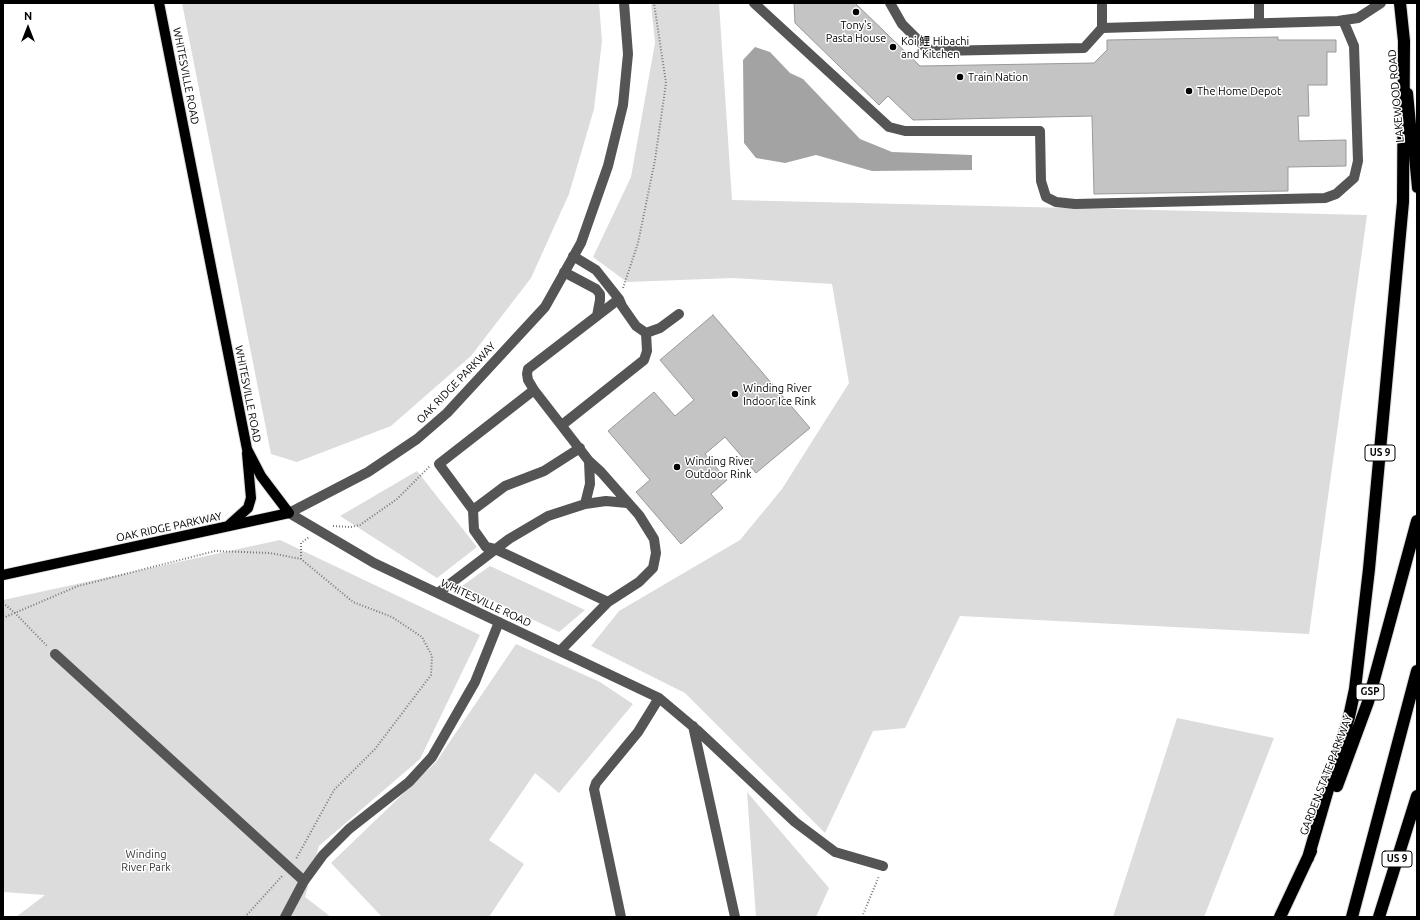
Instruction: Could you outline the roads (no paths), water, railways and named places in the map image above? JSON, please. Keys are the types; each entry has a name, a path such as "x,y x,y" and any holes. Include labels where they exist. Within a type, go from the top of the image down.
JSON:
{"highway":[{"name":"LAKEWOOD ROAD","path":"1400,3 1404,41"},
{"name":"US 9","path":"1308,858 1349,717 1355,688 1369,569 1403,202 1404,41"},
{"name":"GARDEN STATE PARKWAY","path":"1280,917 1308,858 1340,780 1368,702 1417,521"},
{"path":"1352,917 1417,671"},
{"name":"US 9","path":"1380,917 1417,796"}],"main road":[{"name":"WHITESVILLE ROAD","path":"159,3 247,449 261,476 289,513"},
{"name":"LAKEWOOD ROAD","path":"1404,41 1417,188"},
{"path":"227,526 248,508 251,498 247,449"},
{"name":"OAK RIDGE PARKWAY","path":"3,575 289,513"}],"street":[{"name":"OAK RIDGE PARKWAY","path":"289,513 368,472 417,439 447,413 545,307 581,243 608,166 623,105 628,54 624,3"},
{"path":"754,3 889,127 905,131 1040,131 1041,181 1046,197 1056,202 1075,204 1325,198 1336,194 1354,178 1358,161 1354,46 1343,20"},
{"path":"890,3 902,24 927,49 937,51 1084,48 1102,28 1102,3"},
{"path":"1258,3 1259,22"},
{"path":"1102,28 1343,20 1358,18 1381,3"},
{"path":"573,256 596,270 619,299 636,326 646,333"},
{"path":"564,272 596,289 600,294 597,316"},
{"path":"560,651 608,602 639,582 653,568 656,553 654,539 638,515 601,472 588,461 580,448 534,390 528,380 527,374 528,369 619,299"},
{"path":"646,333 660,328 679,314"},
{"path":"562,426 644,360 647,351 646,333"},
{"path":"534,390 439,464 473,510 474,530 486,547 495,549 608,602"},
{"path":"473,510 505,486 544,472 580,448"},
{"path":"585,504 590,484 588,461"},
{"path":"438,593 495,549 548,516 585,504 606,501 627,503"},
{"name":"WHITESVILLE ROAD","path":"289,513 374,563 659,698 693,726 795,822 835,852 883,866"},
{"path":"285,917 304,881 323,855 349,829 409,782 432,757 475,682 499,622"},
{"path":"55,654 304,881"},
{"path":"622,917 594,789 596,783 638,732 659,698"},
{"path":"693,726 735,917"}],"place":[{"name":"Tony's Pasta House","path":"856,12"},
{"name":"Koi 鯉 Hibachi and Kitchen","path":"893,47"},
{"name":"Train Nation","path":"960,77"},
{"name":"The Home Depot","path":"1189,91"},
{"name":"Winding River Indoor Ice Rink","path":"735,394"},
{"name":"Winding River Outdoor Rink","path":"677,467"}],"park label":[{"name":"Winding River Park","path":"146,860"}]}
